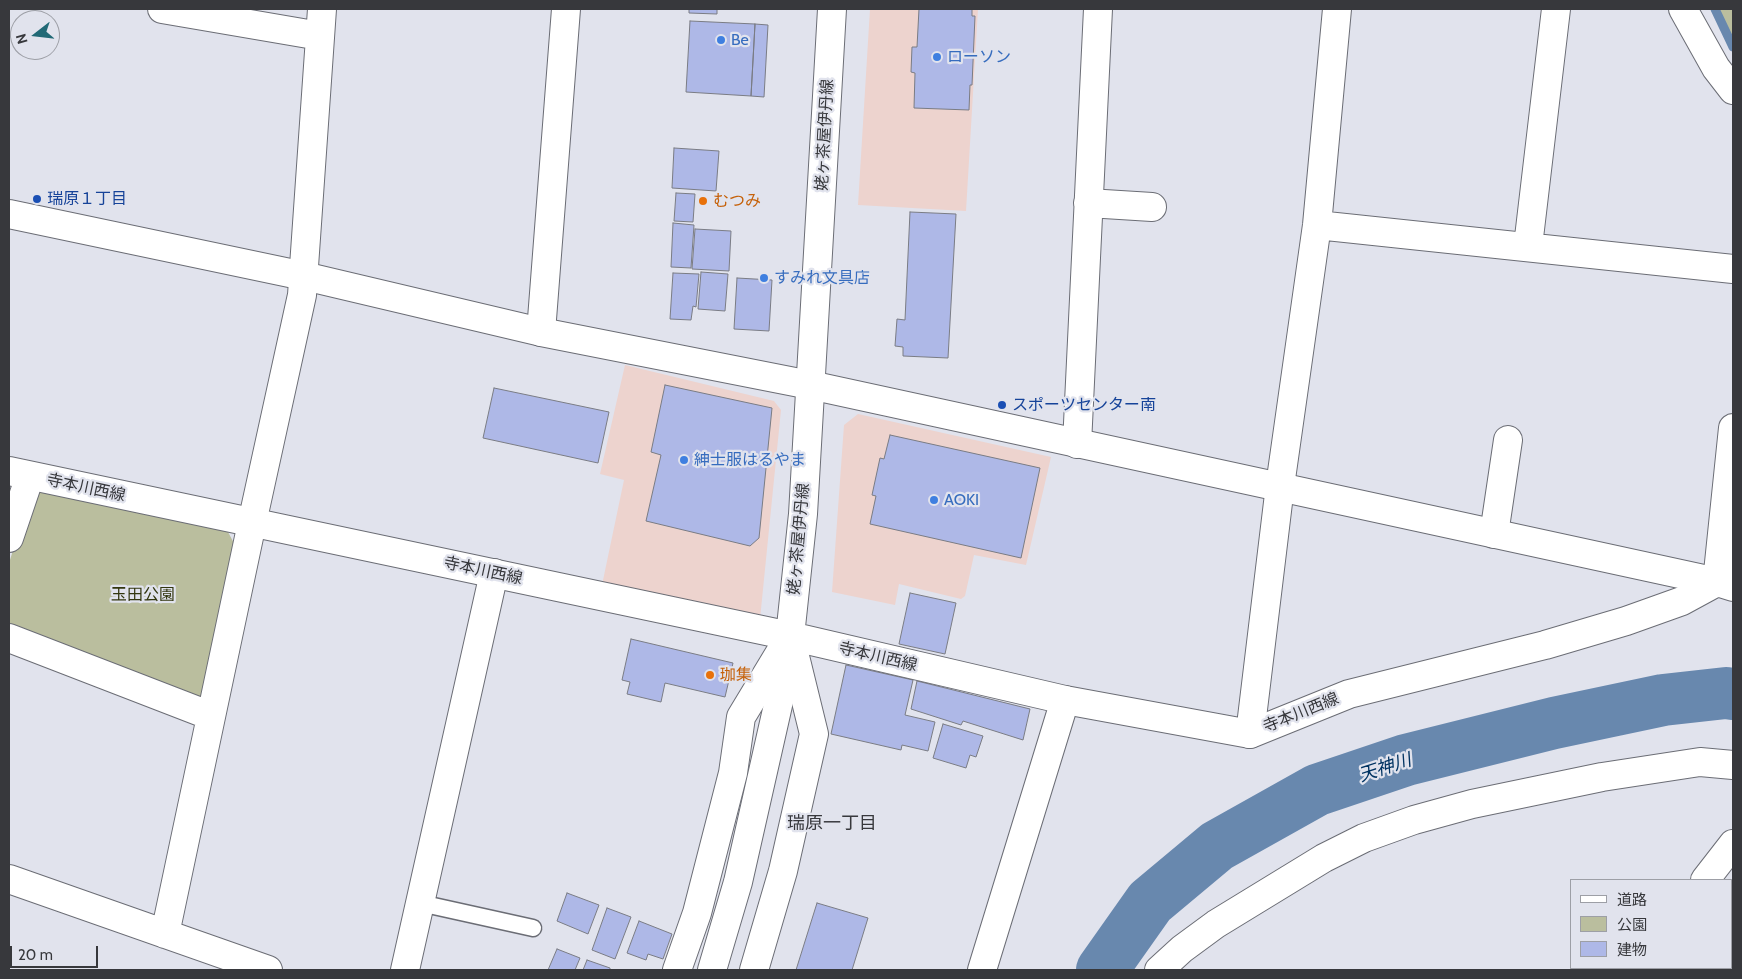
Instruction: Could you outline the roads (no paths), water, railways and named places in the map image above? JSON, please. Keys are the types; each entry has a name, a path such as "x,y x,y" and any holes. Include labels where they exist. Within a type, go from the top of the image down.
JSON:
{"street":[{"path":"162,9 320,36"},
{"path":"165,934 302,295 322,9"},
{"path":"541,332 566,9"},
{"name":"姥ヶ茶屋伊丹線","path":"712,970 738,882 783,683 790,636 803,514 832,9"},
{"path":"1076,444 1098,9"},
{"path":"1250,734 1280,486 1317,225 1337,9"},
{"path":"1528,246 1556,9"},
{"path":"1683,9 1716,68 1733,90"},
{"path":"1088,203 1152,207"},
{"path":"9,214 304,276 541,332 810,385 1076,444 1280,486 1725,585 1733,428"},
{"path":"1317,225 1733,269"},
{"path":"1494,534 1508,440"},
{"path":"9,538 20,474"},
{"name":"寺本川西線","path":"20,474 790,636 1065,700 1250,734 1349,694 1546,645 1626,621 1725,585"},
{"path":"405,970 494,573"},
{"path":"677,970 697,913 730,783 741,717 790,636"},
{"path":"754,970 783,872 814,734 790,636"},
{"path":"9,638 211,716"},
{"path":"982,970 1065,700"},
{"path":"1158,970 1182,949 1216,924 1324,858 1364,838 1414,820 1523,792 1631,772 1700,762 1733,765"},
{"path":"1706,879 1733,844"},
{"path":"9,879 268,970"}],"lane":[{"path":"420,903 533,928"}],"waterway":[{"path":"1715,9 1733,47"},
{"name":"天神川","path":"1102,970 1150,902 1217,846 1317,790 1406,760 1554,723 1663,700 1726,693 1733,694"}],"place":[{"name":"Be","path":"721,40"},
{"name":"ローソン","path":"937,57"},
{"name":"瑞原１丁目","path":"37,199"},
{"name":"むつみ","path":"703,201"},
{"name":"すみれ文具店","path":"764,278"},
{"name":"スポーツセンター南","path":"1002,405"},
{"name":"紳士服はるやま","path":"684,460"},
{"name":"AOKI","path":"934,500"},
{"name":"珈集","path":"710,675"}],"district":[{"name":"瑞原一丁目","path":"832,824"}],"park label":[{"name":"玉田公園","path":"143,595"}]}
